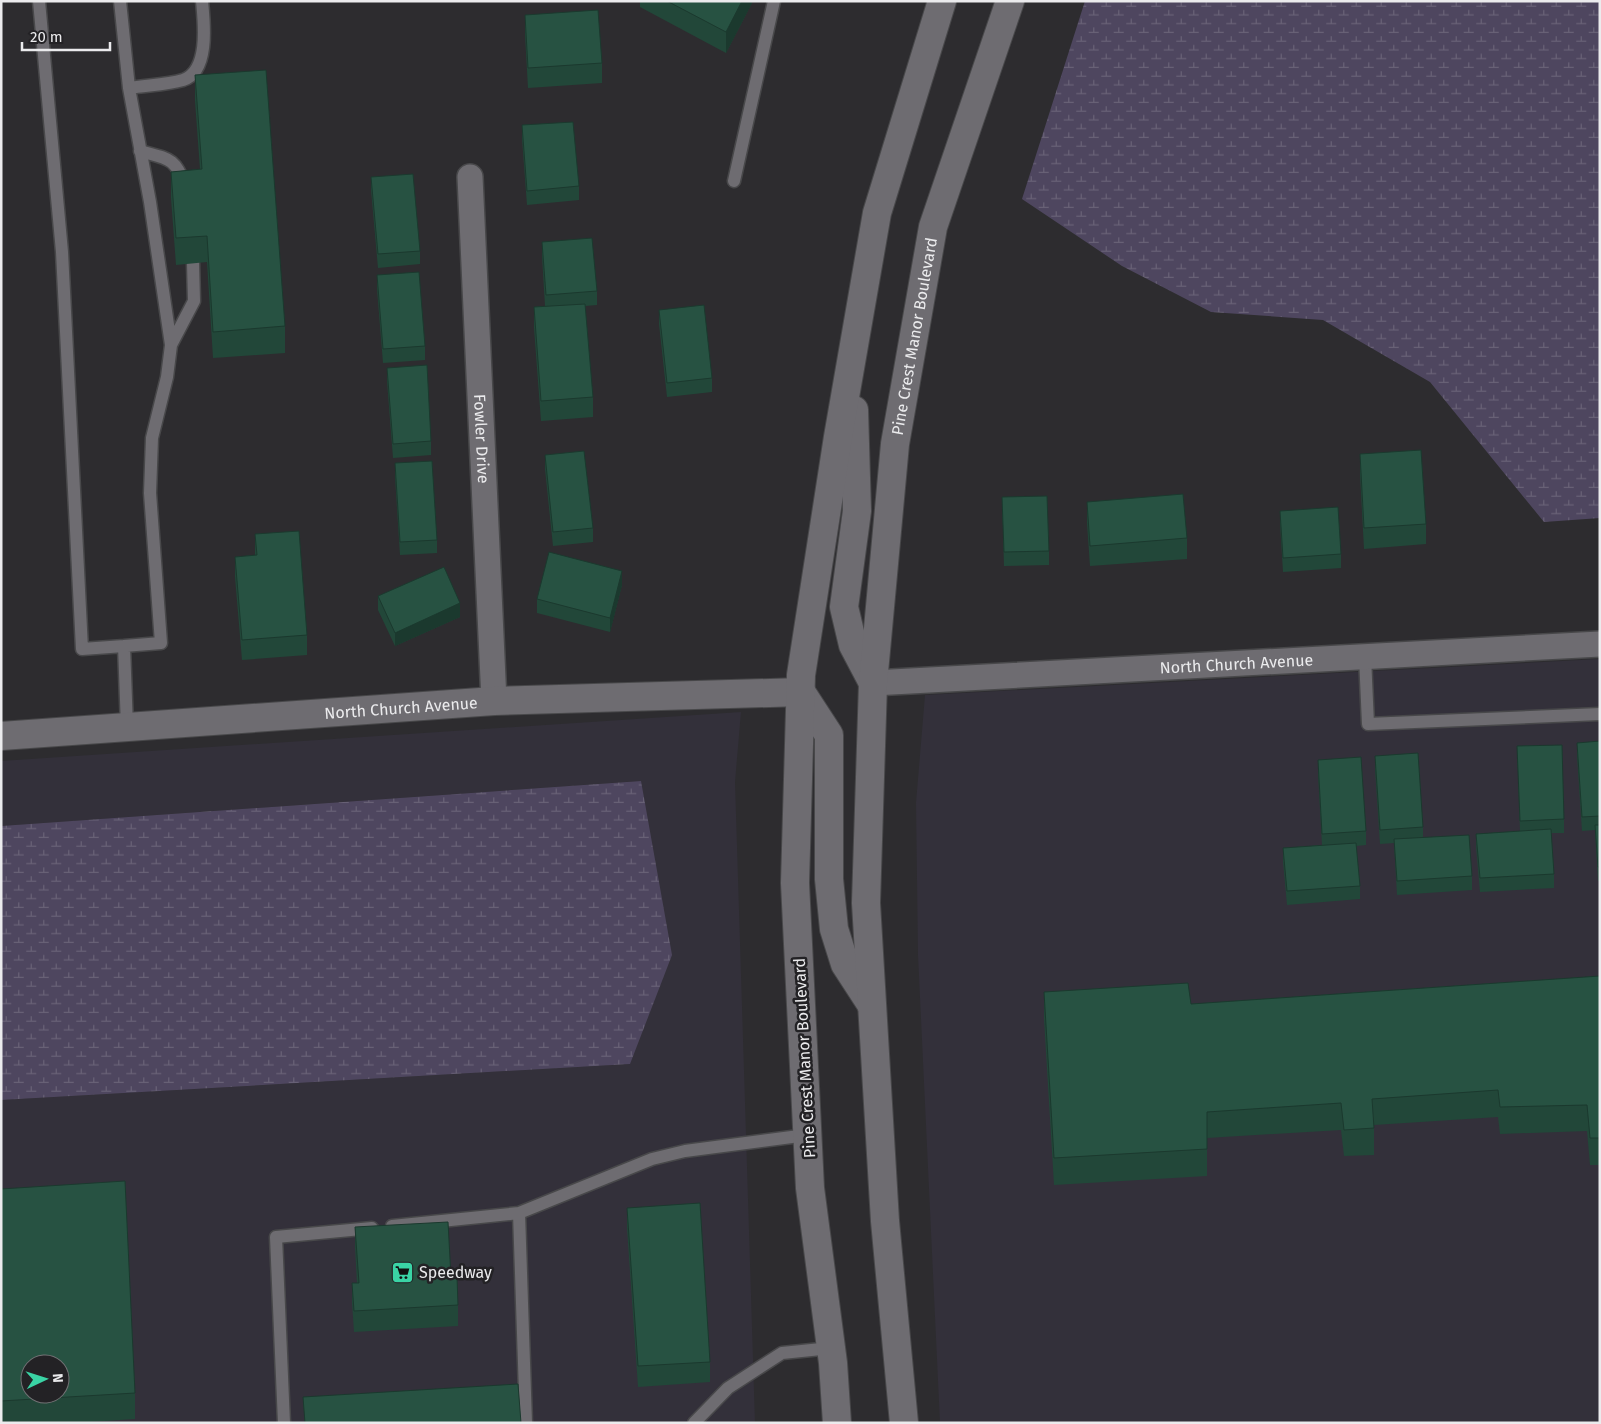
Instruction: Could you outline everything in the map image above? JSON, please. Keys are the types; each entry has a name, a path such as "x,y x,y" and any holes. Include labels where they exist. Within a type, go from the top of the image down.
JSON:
{"main road":[{"name":"Pine Crest Manor Boulevard","path":"837,1423 831,1348 810,1188 807,1135 795,883 801,692 803,666 877,212 942,1"},
{"name":"Pine Crest Manor Boulevard","path":"904,1423 884,1221 866,903 873,683 895,444 933,227 1010,1"},
{"name":"Pine Crest Manor Boulevard","path":"852,358 857,511 844,607 852,645 873,683"},
{"name":"Pine Crest Manor Boulevard","path":"801,692 829,735 829,879 834,929 845,964 872,1006"},
{"name":"North Church Avenue","path":"1,736 494,701 801,692"}],"street":[{"name":"Fowler Drive","path":"470,177 494,701"},
{"name":"North Church Avenue","path":"873,683 1600,644"}],"lane":[{"path":"39,1 62,252 82,649 161,643 150,493 152,438 168,377 170,345 150,202 129,88 120,1"},
{"path":"129,88 185,80 198,67 205,39 202,1"},
{"path":"734,181 774,1"},
{"path":"140,151 165,158 178,167 189,197"},
{"path":"170,345 194,302 193,263"},
{"path":"124,646 127,727"},
{"path":"1365,657 1368,724 1600,714"},
{"path":"284,1423 276,1237 519,1214 652,1159 686,1151 807,1135"},
{"path":"519,1214 526,1423"},
{"path":"694,1423 728,1388 782,1353 831,1348"}],"shaded area":[{"path":"1600,659 1600,1423 940,1423 918,955 916,803 925,695"},
{"path":"741,712 735,782 755,1423 1,1423 1,1100 630,1064 640,781 1,826 1,761"}],"green space":[{"path":"1085,1 1600,1 1600,518 1544,522 1430,382 1323,320 1211,312 1122,266 1022,199"},
{"path":"641,781 672,955 630,1064 1,1100 1,826"}],"building":[{"path":"667,1 742,1 726,32"},
{"path":"598,10 602,63 528,68 525,15"},
{"path":"266,70 285,326 213,332 207,236 176,238 171,172 202,169 195,75"},
{"path":"573,122 579,186 527,191 522,125"},
{"path":"413,174 420,251 378,254 371,177"},
{"path":"592,238 597,291 546,295 542,242"},
{"path":"419,272 425,346 383,349 377,275"},
{"path":"585,304 593,397 541,401 534,307"},
{"path":"704,305 712,378 667,383 659,310"},
{"path":"427,365 431,441 393,444 387,368"},
{"path":"1421,450 1426,524 1364,528 1360,454"},
{"path":"584,451 593,528 553,532 545,455"},
{"path":"432,461 437,540 400,542 395,463"},
{"path":"1183,494 1187,538 1090,546 1087,502"},
{"path":"1047,496 1049,551 1004,552 1002,497"},
{"path":"1338,507 1341,554 1283,558 1280,511"},
{"path":"299,531 307,635 242,640 235,557 257,555 255,534"},
{"path":"549,552 622,571 610,618 537,599"},
{"path":"444,567 460,603 395,633 378,596"},
{"path":"1600,741 1600,816 1582,817 1577,743"},
{"path":"1562,745 1564,819 1520,821 1517,746"},
{"path":"1418,753 1423,827 1380,830 1375,756"},
{"path":"1361,757 1366,831 1322,834 1318,760"},
{"path":"1595,825 1600,825 1600,867 1598,867"},
{"path":"1551,829 1554,874 1480,878 1476,834"},
{"path":"1469,835 1472,876 1397,881 1394,839"},
{"path":"1356,843 1360,886 1287,891 1283,848"},
{"path":"1600,976 1600,1138 1590,1138 1587,1105 1500,1107 1498,1090 1372,1099 1374,1128 1344,1130 1341,1103 1207,1112 1207,1149 1054,1158 1044,992 1188,983 1191,1004"},
{"path":"125,1181 135,1393 70,1397 70,1354 20,1354 20,1400 1,1401 1,1189"},
{"path":"700,1203 710,1362 638,1366 627,1208"},
{"name":"Speedway","path":"448,1222 451,1277 457,1277 458,1305 354,1311 352,1283 359,1283 355,1227"},
{"path":"518,1384 521,1423 305,1423 303,1397"}],"place":[{"name":"Speedway","path":"403,1272"}]}
